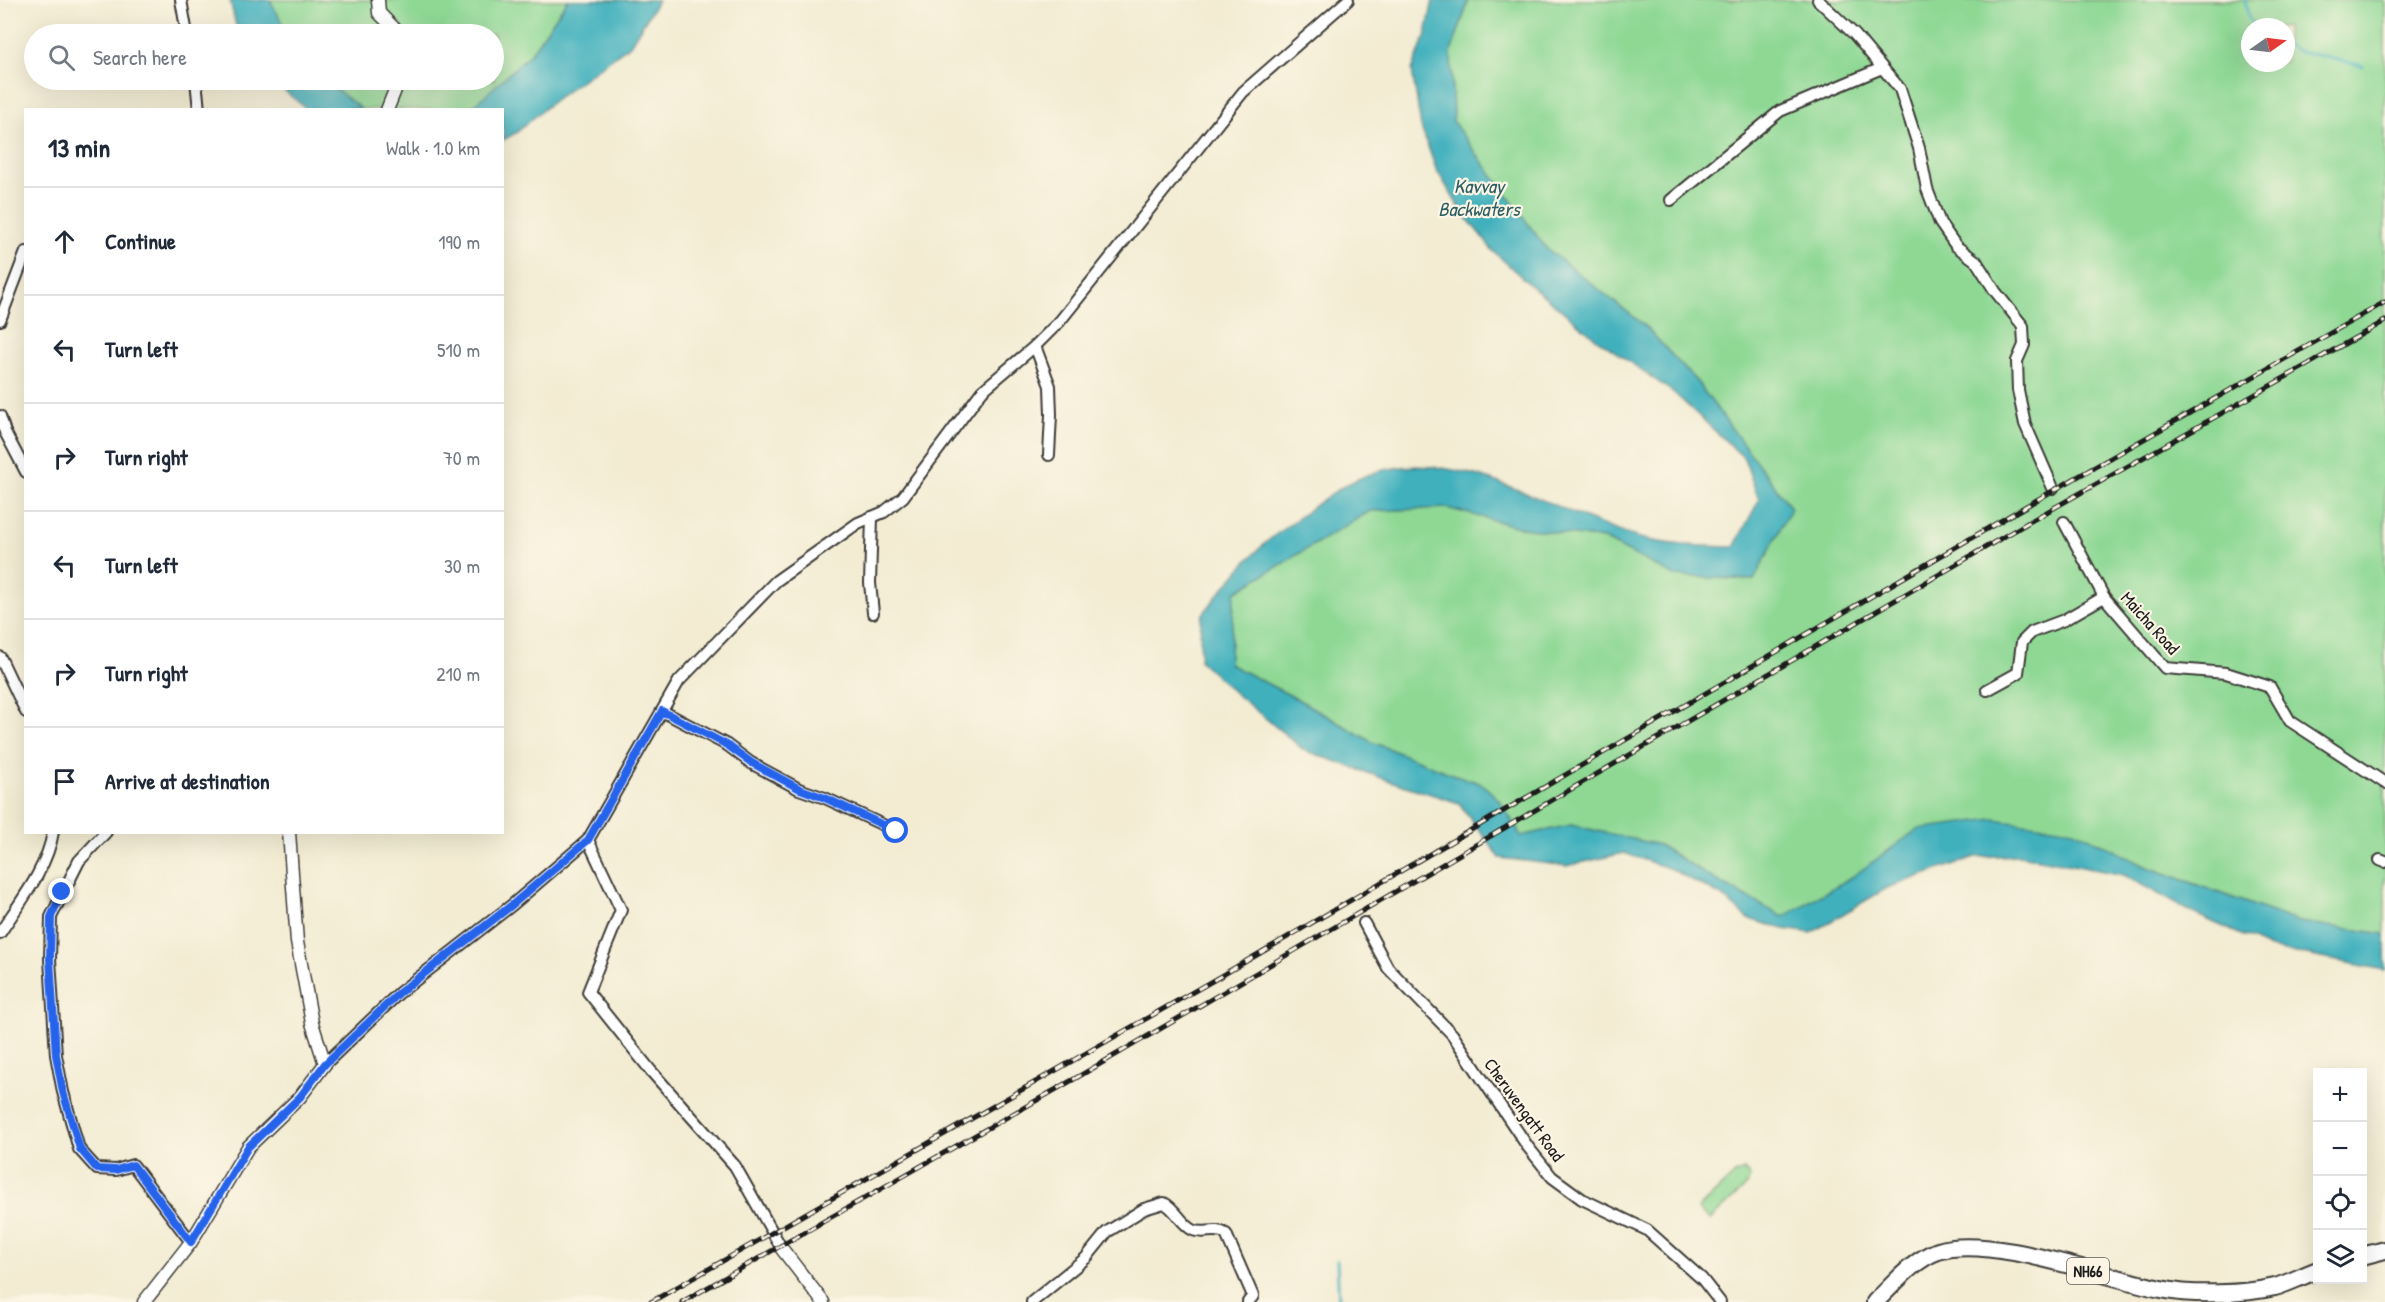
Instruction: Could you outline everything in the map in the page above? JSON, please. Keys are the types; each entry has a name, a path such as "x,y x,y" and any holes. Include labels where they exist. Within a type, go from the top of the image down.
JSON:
{"highway":[{"name":"NH66","path":"1875,1302 1916,1263 1939,1251 1967,1248 2003,1250 2163,1290 2212,1293 2275,1287 2313,1272"},
{"path":"2367,1255 2385,1250"}],"street":[{"path":"181,0 185,24"},
{"path":"378,0 379,13 390,24"},
{"path":"144,1302 191,1242 248,1147 300,1097 325,1064 399,993 512,905 588,840 679,681 776,581 858,523 884,512 903,497 982,391 1035,346 1060,321 1243,92 1348,0"},
{"path":"1818,0 1855,35 1900,89 1940,223 1956,246 1976,261 1995,291 2023,326 2024,345 2016,361 2018,390 2025,424 2053,488"},
{"path":"1671,200 1780,111 1882,68"},
{"path":"197,90 199,108"},
{"path":"388,108 395,90"},
{"path":"0,320 24,257"},
{"path":"1035,346 1050,386 1049,455"},
{"path":"0,416 5,432 24,468"},
{"path":"872,517 870,583 873,613"},
{"name":"Maicha Road","path":"2064,522 2104,597 2165,668 2226,674 2270,687 2290,721 2385,783"},
{"path":"1987,690 2018,673 2022,642 2032,632 2064,620 2104,597"},
{"path":"0,657 24,708"},
{"path":"662,711 727,745 752,763 800,789 896,831"},
{"path":"0,933 27,894 51,844 52,834"},
{"path":"104,834 79,861 51,917 50,959 56,1055 63,1092 80,1149 88,1161 97,1169 106,1170 116,1170 133,1165 191,1242"},
{"path":"289,834 297,942 312,1023 325,1064"},
{"path":"588,840 621,910 588,992 651,1071 735,1166 782,1249 823,1302"},
{"name":"Cheruvengatt Road","path":"1364,923 1388,968 1452,1034 1528,1147 1552,1177 1582,1199 1647,1230 1702,1279 1720,1302"},
{"path":"1032,1302 1086,1258 1107,1232 1144,1209 1164,1203 1175,1211 1188,1227 1197,1232 1219,1230 1226,1234 1253,1296 1248,1302"}],"green space":[{"path":"270,0 568,0 530,54 504,78 504,24 283,24"},
{"path":"1469,0 2385,0 2385,934 2299,922 2145,866 2074,830 1852,877 1783,917 1710,877 1659,845 1571,825 1521,836 1500,801 1482,784 1372,742 1301,701 1229,664 1235,592 1370,511 1447,508 1523,528 1604,539 1675,576 1754,580 1791,508 1697,382 1644,325 1546,248 1453,122 1451,52"},
{"path":"337,90 491,90 472,108 360,108"},
{"path":"1744,1170 1750,1177 1747,1185 1710,1220 1698,1209 1735,1174"}],"water":[{"path":"230,0 270,0 283,24 236,24"},
{"path":"568,0 658,0 630,45 553,101 516,133 504,139 504,108 471,108 491,90 504,90 504,78 530,54"},
{"name":"Kavvay Backwaters","path":"1433,0 1469,0 1451,52 1453,122 1546,248 1644,325 1697,382 1791,508 1754,580 1675,576 1604,539 1523,528 1447,508 1370,511 1235,592 1229,664 1301,701 1372,742 1482,784 1500,801 1521,836 1571,825 1659,845 1710,877 1783,917 1852,877 1918,829 1993,819 2074,830 2145,866 2299,922 2385,934 2385,970 2270,948 2193,913 2124,875 2019,855 1975,857 1887,888 1811,933 1784,929 1749,919 1720,895 1671,869 1624,853 1567,866 1500,858 1459,803 1304,750 1200,661 1202,616 1244,565 1270,539 1317,504 1344,486 1373,473 1420,466 1452,470 1516,489 1640,538 1687,545 1734,547 1759,500 1744,458 1674,393 1597,339 1528,283 1493,251 1460,209 1436,169 1421,127 1412,70 1426,34"},
{"path":"283,90 337,90 360,108 306,108"}],"waterway":[{"path":"2245,0 2249,18"},
{"path":"2295,49 2363,66"},
{"path":"1337,1260 1339,1302"}],"railway":[{"path":"651,1302 1219,977 2021,509 2385,302"},
{"path":"682,1302 1076,1078 2029,522 2385,321"}],"route":[{"path":"62,892 51,917 50,959 56,1055 63,1092 80,1149 97,1169 116,1170 133,1165 191,1242 248,1147 300,1097 325,1064 399,993 512,905 588,840 662,711 727,745 752,763 800,789 896,831"}]}
